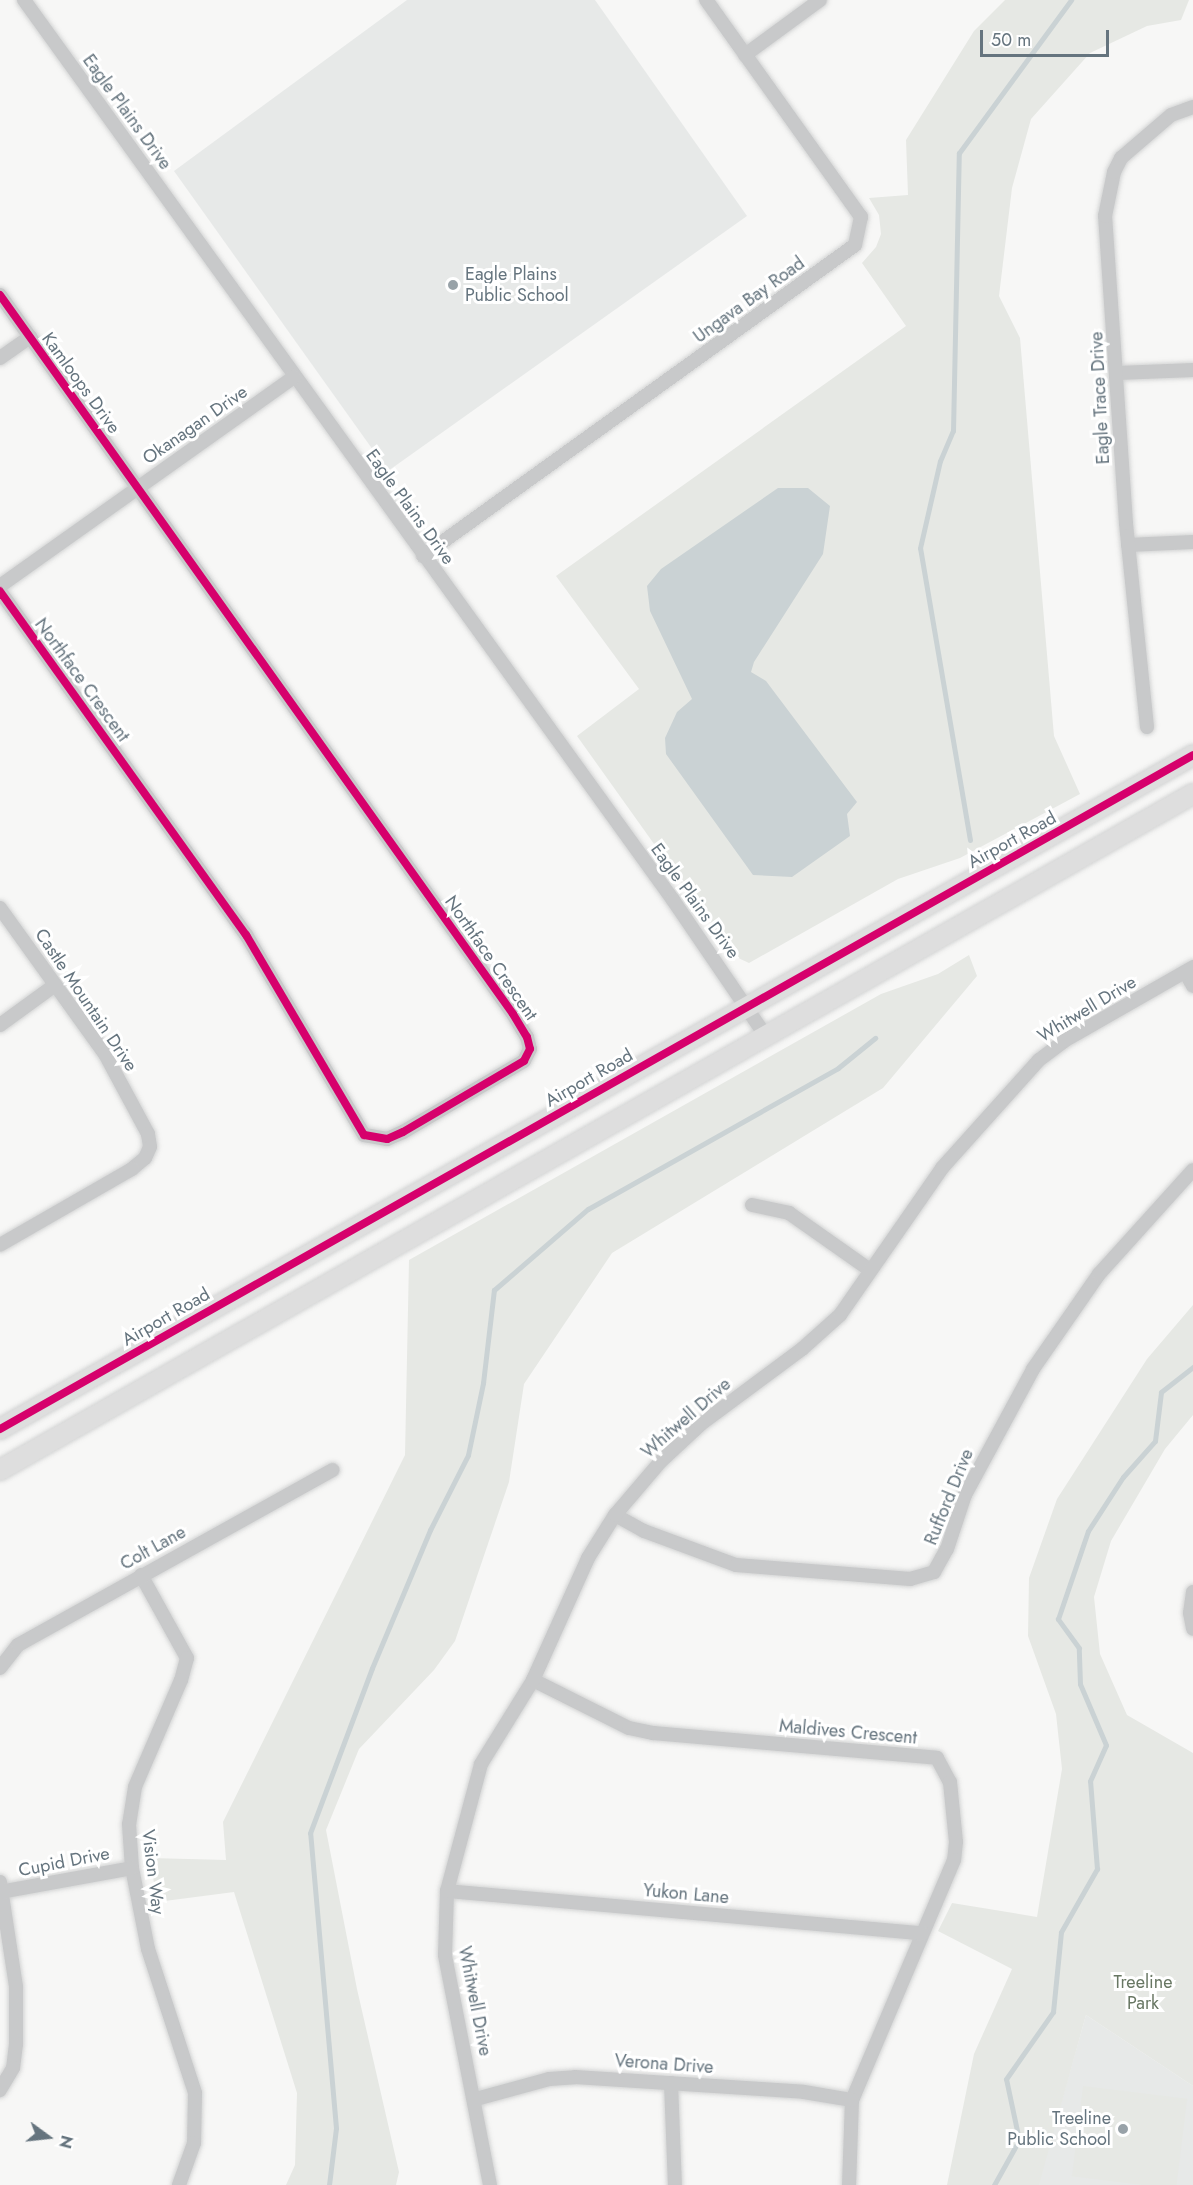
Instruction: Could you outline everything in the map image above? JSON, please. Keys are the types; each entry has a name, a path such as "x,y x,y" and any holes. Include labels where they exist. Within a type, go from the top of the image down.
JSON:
{"main road":[{"name":"Airport Road","path":"0,1429 1193,755"},
{"path":"0,1470 1193,794"}],"street":[{"name":"Eagle Plains Drive","path":"24,0 765,1035"},
{"name":"Ungava Bay Road","path":"423,556 855,245 861,217 706,0"},
{"path":"746,56 820,0"},
{"name":"Eagle Trace Drive","path":"1147,727 1128,545 1118,373 1105,221 1114,172 1121,158 1181,109 1193,107"},
{"name":"Kamloops Drive","path":"0,296 137,488"},
{"path":"0,358 30,337"},
{"path":"1118,373 1193,370"},
{"name":"Okanagan Drive","path":"0,586 294,377"},
{"name":"Northface Crescent","path":"0,591 246,935 364,1135 387,1139 403,1132 524,1061 530,1049 527,1036 513,1014 137,488"},
{"path":"1128,545 1193,542"},
{"name":"Castle Mountain Drive","path":"0,908 105,1054 148,1134 150,1147 145,1158 132,1169 0,1245"},
{"path":"1189,970 1193,987"},
{"name":"Whitwell Drive","path":"490,2185 476,2099 445,1955 447,1891 481,1764 533,1680 575,1580 615,1515 687,1436 824,1331 942,1168 1039,1060 1064,1041 1189,970"},
{"path":"0,1025 55,985"},
{"name":"Rufford Drive","path":"615,1515 644,1531 736,1565 910,1579 934,1572 942,1563 965,1495 985,1454 1033,1369 1098,1274 1193,1170"},
{"path":"752,1205 789,1212 870,1270"},
{"name":"Colt Lane","path":"0,1668 18,1645 333,1470"},
{"name":"Vision Way","path":"141,1575 187,1659 181,1680 135,1787 129,1824 132,1868 148,1949 195,2093 194,2143 179,2185"},
{"path":"1193,1592 1190,1613 1193,1629"},
{"name":"Maldives Crescent","path":"533,1680 619,1723 653,1734 937,1758 950,1782 956,1842 954,1860 852,2100 849,2185"},
{"name":"Cupid Drive","path":"1,1889 132,1868"},
{"path":"0,2090 13,2068 16,2044 16,1987 1,1889"},
{"name":"Yukon Lane","path":"447,1891 922,1933"},
{"name":"Verona Drive","path":"476,2099 549,2079 575,2077 804,2092 852,2100"},
{"path":"671,2083 675,2185"}],"shaded area":[{"name":"Eagle Plains Public School","path":"407,0 595,0 747,216 388,471 174,171"},
{"path":"778,488 808,488 830,506 823,554 754,662 751,672 766,681 857,802 847,814 850,836 792,877 753,875 666,754 665,738 677,712 692,699 650,611 647,586 661,569"},
{"name":"Treeline Public School","path":"1086,2015 1193,2086 1193,2185 1038,2185"}],"green space":[{"path":"1005,0 1189,0 1181,20 1147,26 1090,53 1031,119 1012,188 999,296 1020,338 1054,736 1080,794 960,858 898,879 749,963 734,956 577,736 639,689 556,576 906,326 862,263 876,247 881,234 879,215 869,198 908,195 906,140 974,31"},
{"path":"969,955 977,976 883,1088 612,1253 524,1384 509,1482 455,1641 434,1670 359,1749 326,1830 357,1989 399,2172 396,2185 286,2185 295,2165 297,2093 234,1892 157,1902 150,1858 226,1860 223,1822 405,1455 409,1260 881,994 938,974"},
{"name":"Treeline Park","path":"1193,1305 1193,1415 1165,1449 1111,1541 1094,1597 1100,1654 1127,1715 1193,1753 1193,2086 1086,2015 1039,2185 947,2185 974,2054 1012,1969 938,1931 952,1903 1037,1917 1062,1769 1056,1714 1028,1636 1029,1578 1057,1499 1147,1359"},
{"path":"1083,2086 1187,2099 1177,2185 1143,2185 1072,2176"}],"waterway":[{"path":"970,840 920,548 940,461 953,431 959,153 1071,0"},
{"path":"329,2185 336,2128 310,1833 372,1668 430,1530 468,1455 483,1383 494,1290 588,1209 838,1068 875,1038"},
{"path":"994,2185 1019,2140 1006,2079 1053,2012 1061,1932 1097,1869 1090,1781 1106,1745 1080,1684 1079,1648 1058,1619 1088,1531 1123,1477 1155,1441 1161,1392 1193,1367"}],"cycle path":[{"path":"0,295 513,1014 527,1037 530,1049 524,1061 403,1132 387,1139 364,1135 246,935 0,591"},
{"path":"0,1429 1193,755"}],"place":[{"name":"Eagle Plains Public School","path":"453,285"},
{"name":"Treeline Public School","path":"1123,2129"}]}
